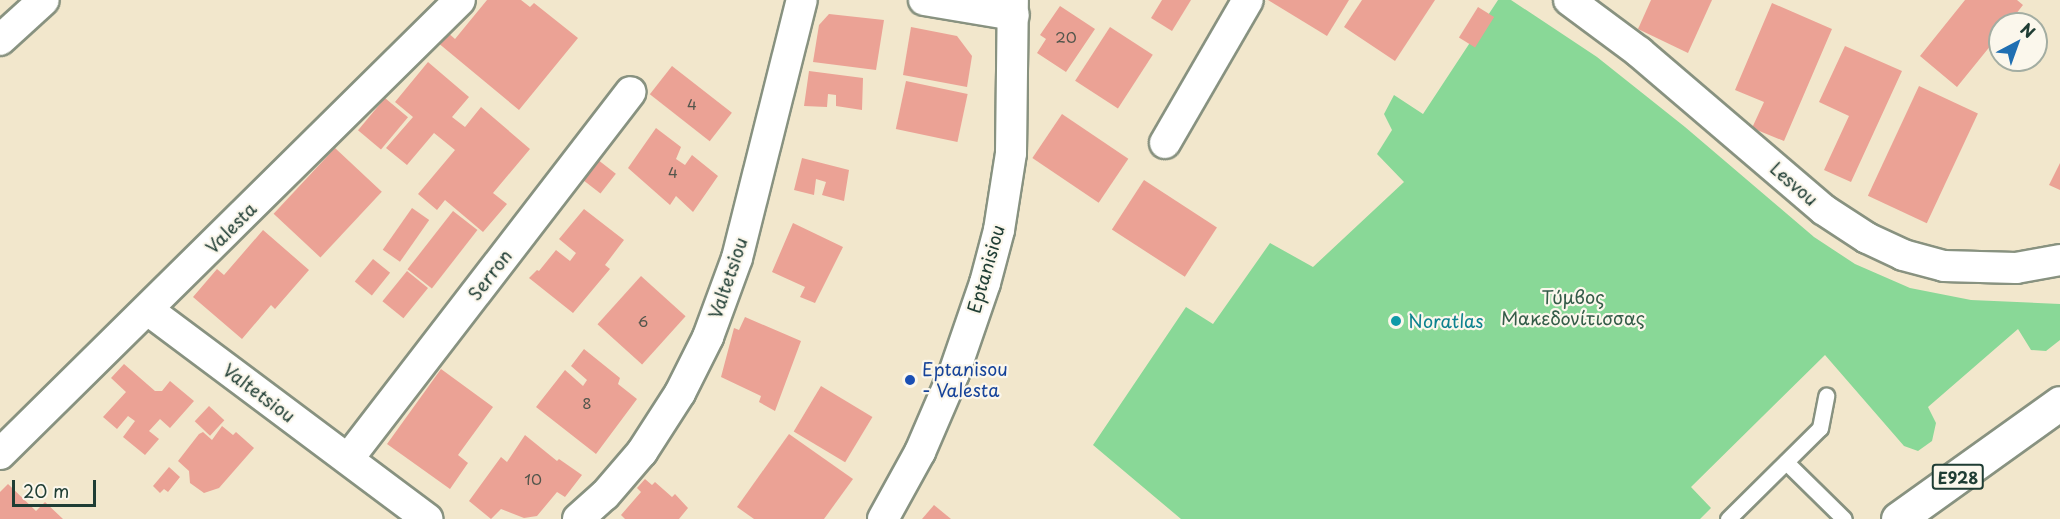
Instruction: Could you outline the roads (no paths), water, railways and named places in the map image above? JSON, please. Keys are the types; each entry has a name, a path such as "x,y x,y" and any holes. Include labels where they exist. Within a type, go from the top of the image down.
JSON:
{"main road":[{"name":"E928","path":"1898,519 2060,403"}],"street":[{"path":"0,40 44,0"},
{"name":"Valesta","path":"0,454 460,0"},
{"name":"Valtetsiou","path":"578,519 605,495 642,452 680,393 708,337 737,258 802,0"},
{"path":"924,0 1013,8"},
{"path":"1165,143 1248,0"},
{"name":"Lesvou","path":"1569,0 1639,52 1824,210 1867,238 1903,255 1944,266 2016,268 2060,261"},
{"name":"Eptanisiou","path":"883,519 920,452 954,373 985,283 999,230 1011,153 1013,8"},
{"name":"Serron","path":"348,459 631,92"},
{"name":"Valtetsiou","path":"148,310 427,519"}],"lane":[{"path":"1728,519 1820,428 1826,396"},
{"path":"1786,462 1844,519"}],"place":[{"name":"Noratlas","path":"1396,321"},
{"name":"Eptanisou - Valesta","path":"910,380"}],"park label":[{"name":"Τύμβος Μακεδονίτισσας","path":"1573,308"}]}
